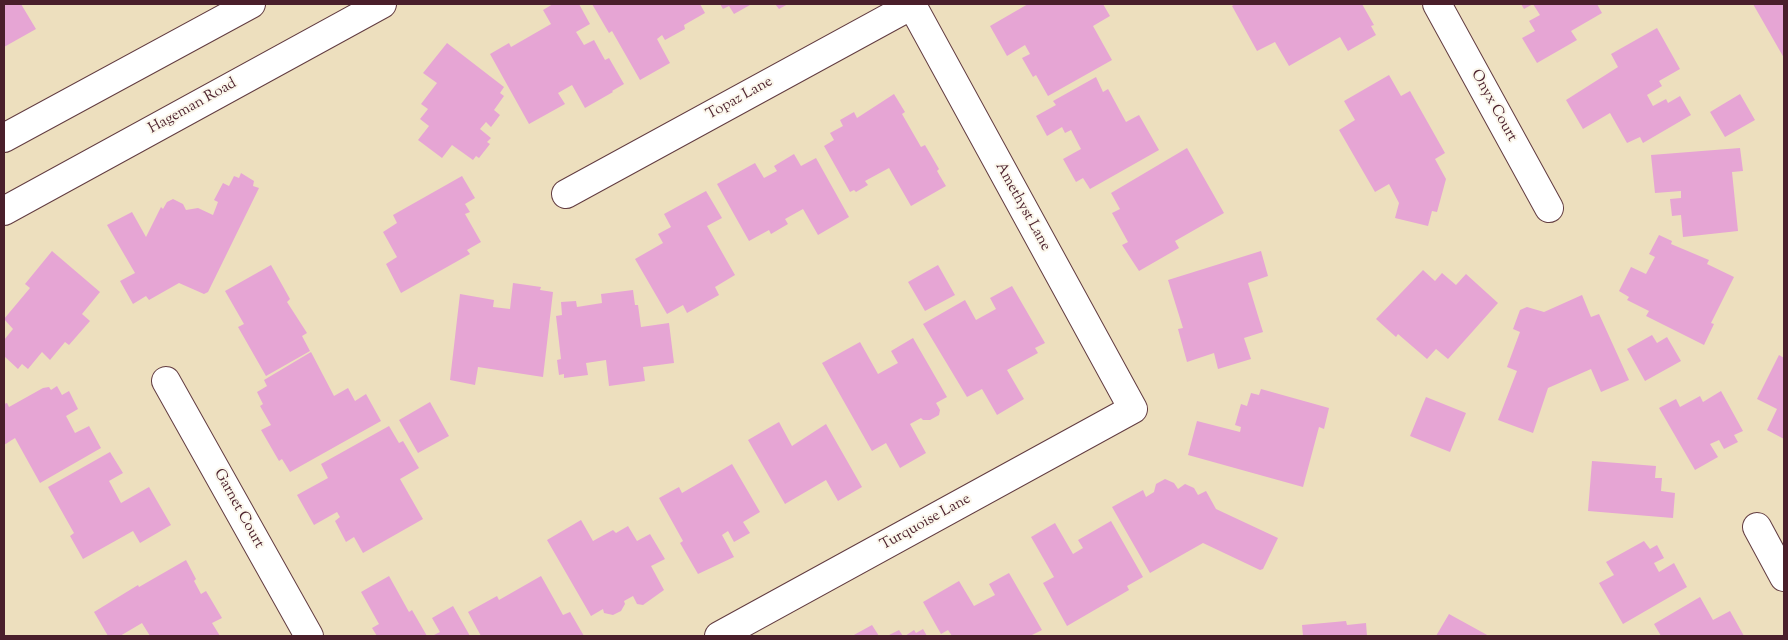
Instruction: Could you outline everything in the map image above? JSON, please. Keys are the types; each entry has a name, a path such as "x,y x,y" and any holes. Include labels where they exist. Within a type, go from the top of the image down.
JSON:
{"street":[{"path":"4,138 251,4"},
{"name":"Hageman Road","path":"4,211 382,4"},
{"name":"Topaz Lane","path":"566,194 913,4"},
{"name":"Amethyst Lane","path":"913,4 1133,409"},
{"name":"Onyx Court","path":"1438,4 1549,208"},
{"name":"Garnet Court","path":"166,381 309,636"},
{"name":"Turquoise Lane","path":"719,636 1133,409"},
{"path":"1756,526 1784,577"}],"building":[{"path":"4,4 21,4 36,29 4,47"},
{"path":"553,4 579,4 590,24 576,32 584,45 594,40 605,60 609,58 624,84 585,108 572,85 558,93 565,104 529,124 490,54 509,43 511,47 551,24 543,10"},
{"path":"592,4 700,4 705,13 684,25 685,29 665,40 662,35 657,39 670,63 640,80 612,31 609,33"},
{"path":"720,4 750,5 734,14 729,6 723,9"},
{"path":"775,4 788,4 779,9"},
{"path":"1028,4 1103,4 1110,16 1093,26 1112,60 1048,96 1036,75 1033,77 1022,58 1030,54 1025,45 1007,56 990,26"},
{"path":"1235,4 1362,4 1374,25 1371,26 1376,35 1348,51 1340,37 1289,66 1275,42 1257,51 1232,6"},
{"path":"1521,4 1533,4 1524,9"},
{"path":"1533,4 1597,4 1602,13 1571,31 1577,40 1537,63 1522,38 1535,31 1529,21 1540,15"},
{"path":"1753,4 1784,4 1784,58"},
{"path":"1657,28 1680,69 1659,81 1662,86 1647,95 1653,106 1666,99 1668,103 1680,96 1691,115 1643,143 1640,137 1627,143 1610,113 1583,129 1566,100 1618,67 1611,54"},
{"path":"447,43 504,87 500,93 504,96 494,110 500,115 491,127 486,122 480,129 491,138 487,142 490,144 479,158 476,156 473,160 452,145 442,158 418,140 429,126 420,119 428,109 421,104 437,83 423,73"},
{"path":"1389,75 1401,96 1410,91 1445,153 1435,159 1446,179 1437,212 1432,211 1428,226 1395,218 1399,203 1389,184 1375,192 1339,130 1355,120 1344,101"},
{"path":"1096,77 1103,92 1108,89 1126,122 1139,115 1159,150 1090,189 1083,178 1076,182 1063,159 1081,149 1071,130 1065,133 1062,127 1047,136 1036,116 1056,105 1053,101"},
{"path":"894,94 905,112 902,114 921,147 925,145 939,169 937,171 946,186 911,206 889,168 865,181 868,185 856,192 854,190 850,192 824,146 834,140 830,133 843,126 840,120 854,112 857,118"},
{"path":"1740,94 1755,120 1725,137 1710,112"},
{"path":"1187,148 1224,213 1175,241 1179,248 1139,271 1122,245 1128,242 1112,213 1120,209 1111,193"},
{"path":"1740,148 1743,171 1732,172 1738,231 1683,237 1681,215 1672,216 1670,199 1681,198 1681,191 1655,193 1651,155"},
{"path":"794,154 801,166 816,158 849,217 818,235 803,209 785,219 788,224 771,234 769,230 749,241 717,184 755,163 764,178 777,171 774,166"},
{"path":"241,173 254,181 253,186 259,188 208,292 204,294 179,283 149,300 146,296 133,304 120,281 135,273 107,225 132,212 146,237 161,207 163,209 167,202 173,199 183,204 186,210 198,208 213,215 218,202 214,200 223,183 229,186 234,176 239,178"},
{"path":"462,176 475,198 465,204 470,212 465,214 481,242 467,250 470,254 401,293 386,264 397,257 383,232 397,223 393,215"},
{"path":"706,191 722,218 707,226 735,275 715,287 719,295 687,313 683,305 667,314 635,259 663,243 658,234 671,227 664,214"},
{"path":"1659,235 1672,241 1671,244 1709,260 1707,264 1734,277 1711,323 1714,324 1704,345 1646,316 1649,311 1627,300 1629,297 1619,291 1631,267 1646,274 1655,257 1649,254"},
{"path":"52,251 100,292 82,314 90,321 69,345 65,342 50,360 42,352 28,369 22,364 18,369 4,356 4,340 13,329 4,319 30,288 25,284"},
{"path":"1261,251 1268,276 1248,283 1263,332 1244,338 1251,359 1218,369 1214,353 1187,362 1178,329 1183,328 1168,280"},
{"path":"271,265 290,299 287,302 307,333 302,336 310,351 266,376 238,327 244,324 225,291"},
{"path":"938,265 955,295 925,311 908,282"},
{"path":"1423,270 1435,281 1442,273 1456,285 1466,274 1498,303 1448,359 1436,349 1427,359 1398,334 1396,337 1376,319"},
{"path":"513,283 541,287 540,290 553,292 543,377 478,367 475,385 450,380 460,294 494,300 493,307 510,309"},
{"path":"1012,286 1045,343 1035,348 1038,353 1007,370 1024,399 997,415 982,389 967,397 923,324 965,300 976,320 996,309 990,298"},
{"path":"633,290 635,305 638,305 641,327 669,323 674,363 643,367 645,381 609,386 606,360 586,363 588,375 564,378 564,374 559,375 557,360 561,359 556,316 562,315 561,302 576,301 577,307 602,303 601,294"},
{"path":"1582,295 1591,317 1599,314 1629,380 1601,392 1591,369 1548,388 1533,433 1498,420 1517,371 1507,367 1520,332 1513,329 1520,310 1527,307 1544,312"},
{"path":"1652,335 1657,343 1667,337 1681,361 1645,381 1627,349"},
{"path":"913,338 947,397 936,403 940,410 939,415 930,420 923,420 921,418 910,424 926,453 900,468 886,443 872,451 822,363 860,342 878,374 898,363 891,351"},
{"path":"311,352 334,396 348,388 355,401 366,394 381,421 290,472 282,459 279,461 261,430 271,425 260,406 263,404 257,392 267,386 264,380"},
{"path":"1779,355 1784,358 1784,439 1767,430 1777,409 1757,399"},
{"path":"57,386 62,395 69,391 78,409 66,416 75,433 89,426 101,448 40,483 15,438 4,445 4,404 7,403 9,407 43,388 49,387 51,390"},
{"path":"1261,389 1329,408 1324,429 1319,427 1303,487 1188,455 1197,421 1240,432 1241,427 1235,425 1241,404 1247,406 1251,393 1259,395"},
{"path":"1721,391 1743,431 1734,435 1738,442 1724,449 1719,440 1710,444 1718,457 1695,470 1659,408 1676,399 1680,407 1700,396 1703,402"},
{"path":"1426,397 1466,413 1450,452 1410,436"},
{"path":"430,402 449,436 418,453 399,420"},
{"path":"779,422 792,446 826,424 862,487 838,501 826,480 785,504 748,440"},
{"path":"389,426 399,443 403,441 419,468 400,479 423,519 363,553 354,537 346,542 335,521 340,517 337,512 314,525 297,495 328,478 321,464"},
{"path":"110,452 123,473 109,481 121,503 149,487 171,525 140,543 133,531 83,559 70,536 74,533 48,487"},
{"path":"1592,461 1656,466 1655,478 1662,478 1661,491 1675,493 1673,518 1588,511"},
{"path":"732,464 760,512 743,522 750,533 734,542 728,531 722,535 734,557 698,574 680,543 683,541 659,498 679,487 682,493"},
{"path":"1165,479 1174,483 1178,489 1185,484 1194,488 1198,495 1206,491 1216,509 1278,538 1263,569 1260,570 1203,543 1150,573 1112,507 1143,490 1146,497 1154,492 1156,484"},
{"path":"581,520 593,541 613,530 616,533 628,526 637,541 650,534 665,559 651,566 664,590 643,605 637,604 633,596 624,601 625,604 621,611 613,615 604,613 603,609 591,616 547,540"},
{"path":"1111,521 1143,577 1127,586 1129,590 1067,626 1043,583 1054,577 1031,537 1055,523 1073,554 1083,548 1078,540"},
{"path":"1644,541 1650,549 1657,545 1664,558 1654,563 1659,572 1674,563 1687,587 1623,624 1599,583 1614,575 1606,562"},
{"path":"186,560 201,594 206,591 222,618 212,623 220,636 150,636 142,623 120,636 108,636 94,612 138,585 139,587"},
{"path":"1009,573 1042,630 1030,636 952,636 948,630 941,634 923,602 959,581 974,606 995,595 989,584"},
{"path":"389,576 409,612 412,610 427,636 377,636 372,628 379,624 361,592"},
{"path":"541,576 563,615 570,612 584,636 481,636 468,612 497,596 499,600"},
{"path":"1700,597 1713,620 1730,611 1744,636 1661,636 1654,624"},
{"path":"453,606 470,636 432,636 440,632 432,618"},
{"path":"1449,614 1489,636 1436,636"},
{"path":"1346,621 1347,625 1366,623 1367,636 1303,636 1302,625"},
{"path":"872,625 879,636 852,636"},
{"path":"923,629 927,636 905,636 914,630 916,633"},
{"path":"899,630 903,636 887,636"}]}
